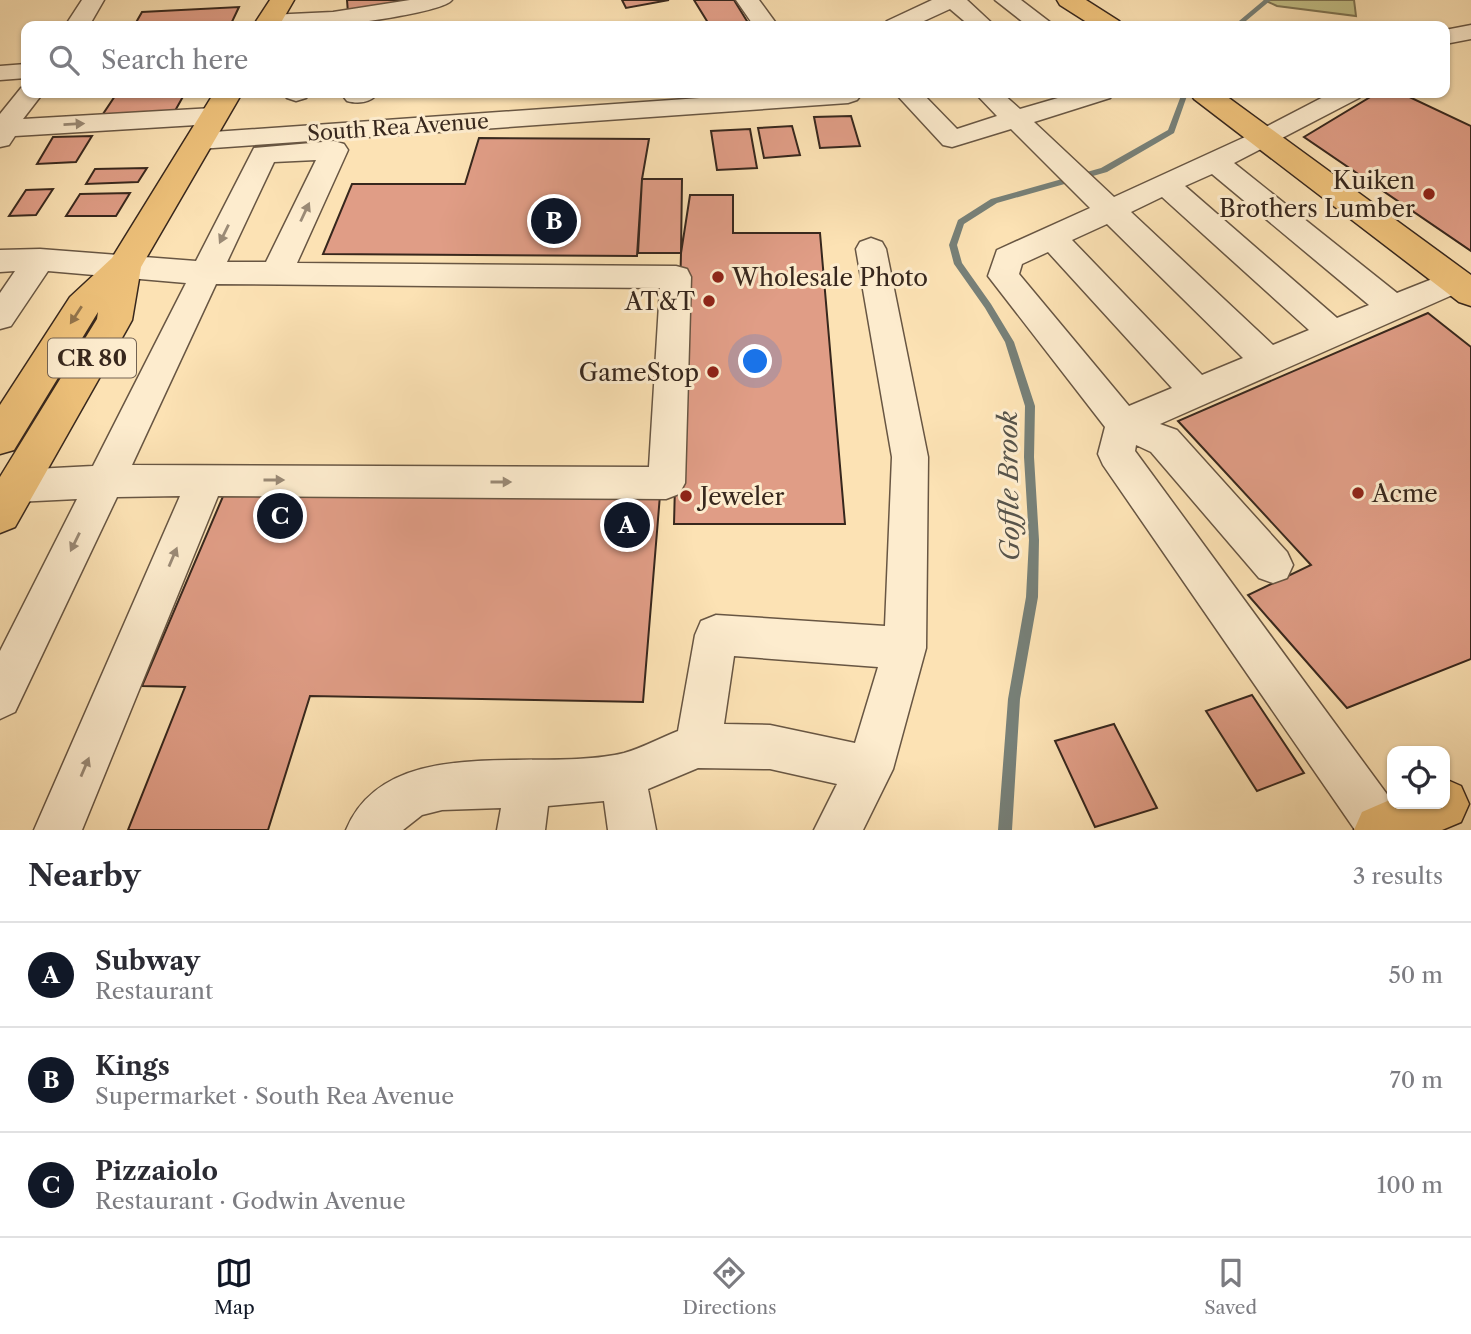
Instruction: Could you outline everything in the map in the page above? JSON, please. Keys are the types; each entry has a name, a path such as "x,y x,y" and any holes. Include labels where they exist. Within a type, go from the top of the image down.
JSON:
{"main road":[{"path":"270,21 282,0"},
{"path":"1069,0 1102,21"},
{"path":"1211,98 1463,287"},
{"name":"CR 80","path":"0,438 82,306 124,267 213,117"},
{"name":"CR 80","path":"8,500 114,320 124,267"},
{"path":"1450,801 1471,792"},
{"path":"1381,830 1430,809"}],"street":[{"path":"80,21 93,0"},
{"path":"307,21 428,5 441,0"},
{"path":"747,0 762,21"},
{"path":"914,21 952,0 978,21"},
{"path":"1006,0 1036,21"},
{"path":"1450,36 1471,32"},
{"path":"0,73 21,71"},
{"name":"South Rea Avenue","path":"10,116 213,117 295,143 546,105 737,98"},
{"path":"913,98 952,139 1016,119 1064,98"},
{"path":"993,98 1269,362"},
{"path":"1273,565 1164,441 1123,424 1003,276 1008,258 1052,238 1102,202 1166,185 1341,98"},
{"path":"0,697 264,154 295,143 334,150 276,274"},
{"path":"1215,162 1393,307"},
{"path":"1166,185 1333,333"},
{"path":"1052,238 1197,392"},
{"path":"838,830 870,769 905,648 910,457 871,249"},
{"path":"0,317 40,260"},
{"path":"0,261 40,260 205,273 676,277 666,483 105,481 8,500"},
{"path":"1123,424 1393,307 1463,287"},
{"path":"1123,424 1116,454 1381,830"},
{"path":"58,830 206,480"},
{"path":"698,746 716,635 905,648"},
{"path":"370,830 404,797 435,786 528,785 624,776 698,746 770,747 870,769"},
{"path":"624,776 632,830"},
{"path":"521,830 528,785"}],"shaded area":[{"path":"1264,0 1354,0 1356,16 1277,6"}],"building":[{"path":"347,0 426,0 348,13"},
{"path":"622,0 669,0 626,8"},
{"path":"694,0 734,0 747,21 707,21"},
{"path":"239,7 232,21 137,21 142,12"},
{"path":"114,98 182,98 171,118 99,120"},
{"name":"Kuiken Brothers Lumber","path":"1369,98 1412,98 1471,126 1471,251 1304,137"},
{"path":"851,116 860,146 820,148 814,117"},
{"path":"792,126 800,155 764,158 758,128"},
{"path":"750,129 757,168 717,170 711,131"},
{"path":"92,136 76,162 37,164 53,137"},
{"path":"479,138 649,139 642,179 637,256 323,254 352,184 465,184"},
{"path":"147,168 138,182 86,184 95,169"},
{"path":"642,179 682,179 681,253 638,253"},
{"path":"53,189 36,215 9,216 26,190"},
{"path":"130,193 116,216 66,216 80,194"},
{"path":"690,195 733,195 733,233 820,233 845,524 674,524 681,253"},
{"name":"Acme","path":"1428,313 1471,347 1471,659 1347,708 1248,595 1311,565 1178,421"},
{"path":"227,487 660,495 643,702 310,696 268,830 128,830 185,687 142,686"},
{"path":"1252,695 1304,773 1257,791 1206,711"},
{"path":"1114,724 1157,808 1095,827 1055,741"}],"waterway":[{"name":"Goffle Brook","path":"1242,21 1268,0"},
{"name":"Goffle Brook","path":"1005,830 1014,699 1032,597 1034,540 1029,457 1030,406 1009,342 988,306 958,264 953,245 961,222 994,201 1104,170 1171,131 1183,98"}],"place":[{"name":"Kuiken Brothers Lumber","path":"1429,194"},
{"name":"Kings","path":"554,221"},
{"name":"Wholesale Photo","path":"718,277"},
{"name":"AT&T","path":"709,301"},
{"name":"GameStop","path":"713,372"},
{"name":"Acme","path":"1358,493"},
{"name":"Jeweler","path":"686,496"},
{"name":"Pizzaiolo","path":"280,516"},
{"name":"Subway","path":"627,525"}]}
